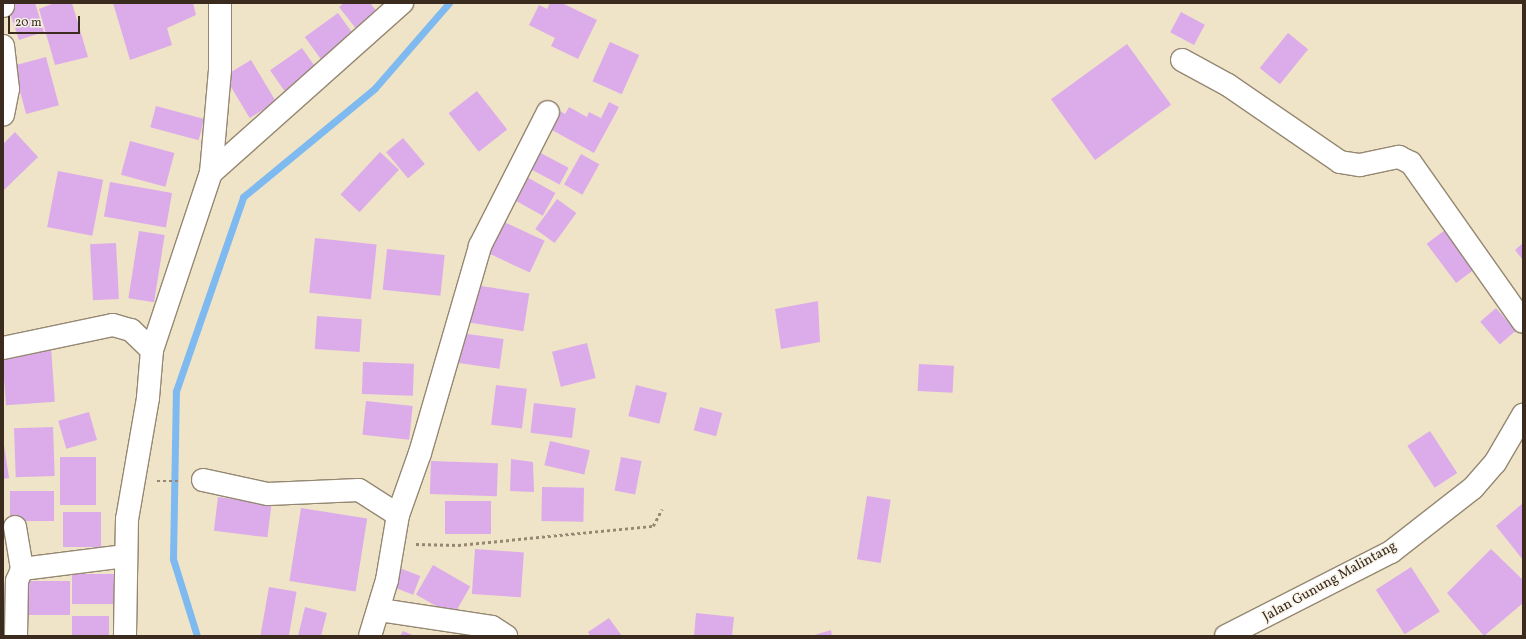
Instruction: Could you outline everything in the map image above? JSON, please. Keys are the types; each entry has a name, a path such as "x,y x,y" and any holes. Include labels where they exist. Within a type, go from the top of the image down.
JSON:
{"street":[{"path":"125,636 125,556 152,350 211,173 220,70 220,3"},
{"path":"377,3 384,7 401,3"},
{"path":"211,173 401,3"},
{"path":"3,46 8,89 3,115"},
{"path":"1182,60 1228,85 1340,162 1360,165 1399,157 1411,163 1523,322"},
{"path":"370,636 380,610 394,544 398,515 422,446 480,246 548,112"},
{"path":"3,348 113,325 131,330 152,350"},
{"name":"Jalan Gunung Malintang","path":"1226,636 1391,552 1473,488 1495,463 1523,415"},
{"path":"203,480 268,494 359,490 398,515"},
{"path":"15,526 22,569 17,581 16,636"},
{"path":"22,569 125,556"},
{"path":"380,610 492,627 506,636"}],"path":[{"path":"148,481 203,480"},
{"path":"394,544 458,545 653,526 662,509"}],"building":[{"path":"35,3 44,32 19,40 7,4"},
{"path":"54,3 72,3 88,57 55,65 39,9"},
{"path":"113,3 193,3 196,15 167,28 172,45 130,60"},
{"path":"344,3 370,3 382,18 361,35 339,7"},
{"path":"550,3 562,3 597,20 578,59 551,46 555,38 529,25 539,5 547,9"},
{"path":"1181,12 1205,25 1194,45 1170,32"},
{"path":"338,13 357,39 324,63 305,37"},
{"path":"1288,33 1308,49 1280,84 1260,68"},
{"path":"610,42 639,55 622,94 593,81"},
{"path":"1127,44 1171,105 1095,160 1051,99"},
{"path":"302,48 319,72 287,94 270,70"},
{"path":"46,57 59,105 26,114 13,66"},
{"path":"251,60 276,102 250,118 224,76"},
{"path":"477,91 507,130 479,152 449,113"},
{"path":"609,102 619,107 594,153 550,129 560,111 565,114 569,107 587,117 589,112 601,118"},
{"path":"156,106 204,119 199,140 150,127"},
{"path":"15,132 38,157 3,191 3,144"},
{"path":"403,138 425,164 408,178 386,152"},
{"path":"130,141 174,153 165,187 121,175"},
{"path":"535,150 569,168 560,185 526,167"},
{"path":"380,152 399,170 359,212 340,194"},
{"path":"581,154 599,164 582,195 564,185"},
{"path":"58,171 103,180 92,236 47,227"},
{"path":"523,175 555,193 543,216 510,198"},
{"path":"110,182 172,193 166,227 104,216"},
{"path":"557,199 576,213 555,243 535,229"},
{"path":"502,221 545,241 530,273 487,253"},
{"path":"1445,230 1474,269 1456,283 1427,244"},
{"path":"139,231 165,235 154,302 128,298"},
{"path":"315,238 377,244 371,299 309,293"},
{"path":"116,243 119,299 93,300 90,244"},
{"path":"1523,243 1523,260 1515,250"},
{"path":"387,249 445,255 440,296 383,290"},
{"path":"475,285 529,294 523,331 469,323"},
{"path":"818,301 820,342 781,349 775,309"},
{"path":"1496,308 1516,331 1500,344 1480,322"},
{"path":"317,316 362,319 360,352 315,349"},
{"path":"461,333 504,339 499,369 457,363"},
{"path":"587,343 596,378 561,387 552,352"},
{"path":"51,347 55,402 6,405 3,350"},
{"path":"363,362 414,364 413,396 362,394"},
{"path":"919,364 954,366 953,393 918,391"},
{"path":"496,385 527,389 522,428 491,425"},
{"path":"636,385 667,393 659,424 628,416"},
{"path":"366,401 413,406 409,440 362,435"},
{"path":"534,403 576,408 572,438 530,433"},
{"path":"700,407 722,413 716,436 694,430"},
{"path":"89,412 97,440 66,449 58,421"},
{"path":"53,427 55,476 16,477 14,428"},
{"path":"1430,431 1457,473 1435,488 1407,446"},
{"path":"3,438 9,478 3,479"},
{"path":"550,441 590,450 584,475 544,465"},
{"path":"60,457 96,457 96,505 60,505"},
{"path":"621,457 642,461 635,494 615,490"},
{"path":"511,459 533,462 534,492 510,491"},
{"path":"431,461 498,463 497,496 430,494"},
{"path":"542,487 584,488 583,522 541,521"},
{"path":"10,491 54,491 54,521 10,521"},
{"path":"867,496 891,500 881,563 857,559"},
{"path":"218,497 272,504 267,537 214,531"},
{"path":"445,501 491,501 491,534 445,534"},
{"path":"1523,503 1523,560 1496,526"},
{"path":"301,508 367,518 356,592 289,581"},
{"path":"63,512 101,512 101,547 63,547"},
{"path":"475,549 524,552 521,597 472,594"},
{"path":"1491,549 1523,580 1523,603 1484,636 1447,593"},
{"path":"433,565 470,586 453,616 416,594"},
{"path":"397,567 420,576 413,595 390,586"},
{"path":"1411,567 1440,611 1405,634 1376,590"},
{"path":"72,574 120,574 120,604 72,604"},
{"path":"27,581 70,581 70,615 27,615"},
{"path":"269,587 297,592 289,636 260,636"},
{"path":"305,607 327,613 321,636 298,636"},
{"path":"696,613 734,617 732,636 694,636"},
{"path":"72,616 109,616 109,636 72,636"},
{"path":"609,618 622,636 590,636 588,632"},
{"path":"831,630 832,636 811,636"},
{"path":"403,631 415,636 400,636"}],"waterway":[{"path":"197,636 173,559 176,391 243,197 375,88 449,3"}]}
